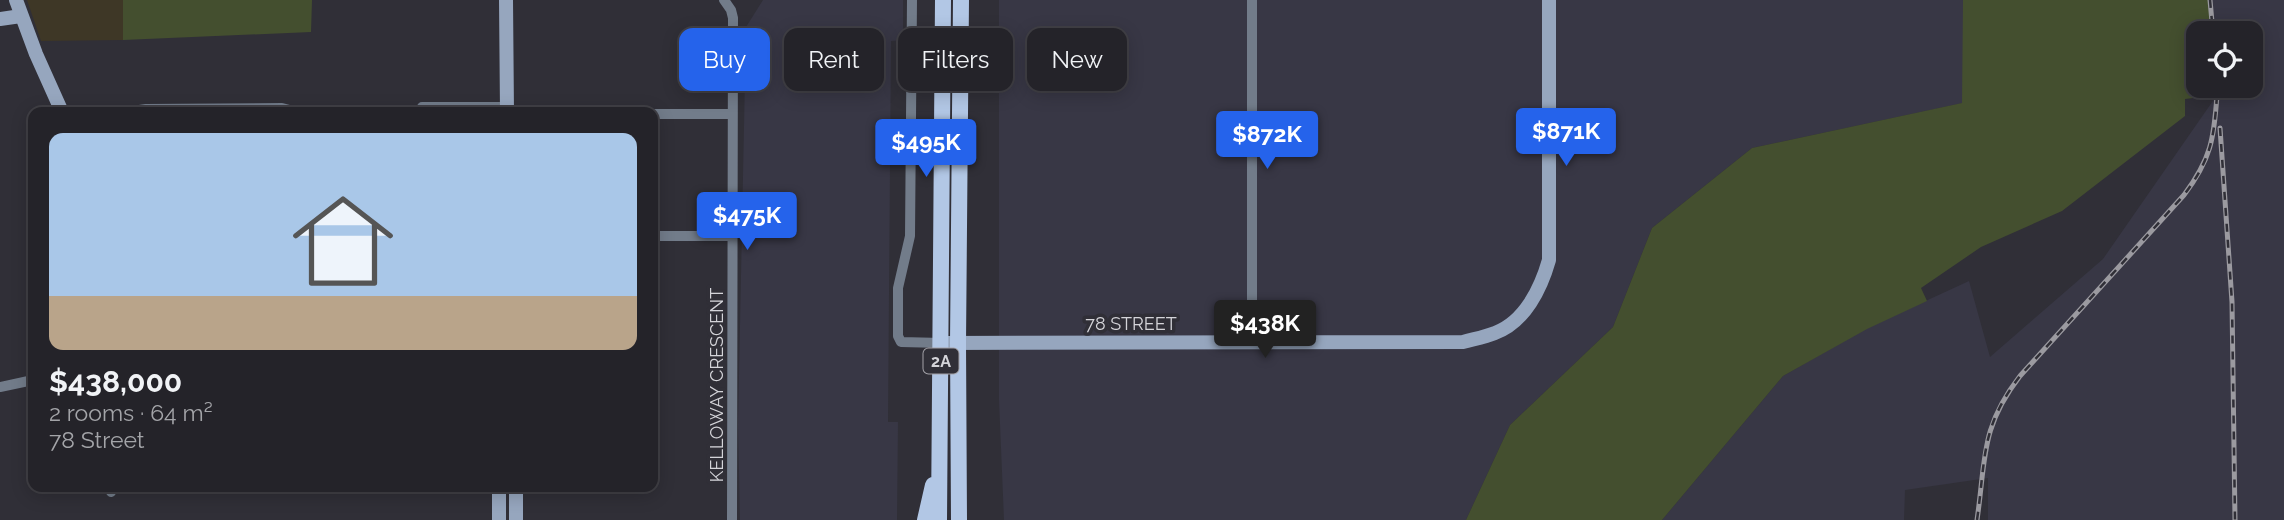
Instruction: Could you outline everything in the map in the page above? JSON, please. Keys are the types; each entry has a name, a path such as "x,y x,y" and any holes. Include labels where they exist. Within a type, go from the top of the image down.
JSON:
{"main road":[{"name":"2A","path":"939,520 943,0"},
{"name":"2A","path":"960,520 958,343 961,0"},
{"path":"925,520 941,455"},
{"path":"941,455 946,520"}],"street":[{"path":"16,0 60,107"},
{"path":"506,0 507,107"},
{"name":"KELLOWAY CRESCENT","path":"724,0 733,18 732,520"},
{"path":"912,0 910,236 898,288 898,336 901,342 942,343"},
{"path":"1252,0 1252,342"},
{"name":"78 STREET","path":"942,343 1463,342 1498,333 1522,314 1543,281 1549,260 1549,0"},
{"path":"0,19 21,16"},
{"path":"658,114 732,114"},
{"path":"658,236 732,236"},
{"path":"0,387 28,381"},
{"path":"499,492 499,520"},
{"path":"516,492 516,520"}],"shaded area":[{"path":"27,0 123,0 123,40 41,41"},
{"path":"763,0 903,0 903,28 898,28 898,40 891,41 888,422 898,422 897,520 740,520 738,425 745,91 770,91 770,28 746,27"},
{"path":"999,0 1963,0 1963,103 1752,148 1652,228 1613,327 1510,425 1466,520 1004,520 999,400 999,91 1013,91 1013,28 999,28"},
{"path":"2210,0 2284,0 2284,520 1988,520 1988,478 1905,490 1904,520 1662,520 1783,376 1867,328 1969,281 1990,357 2103,259 2215,98 2263,98 2263,21 2212,21"}],"green space":[{"path":"123,0 312,0 311,32 123,40"},
{"path":"1963,0 2210,0 2212,21 2186,21 2186,98 2193,98 2185,99 2185,116 2062,211 1981,247 1921,288 1927,301 1867,329 1783,376 1662,520 1466,520 1510,425 1613,327 1652,228 1752,148 1962,103"}],"railway":[{"path":"2210,0 2212,21"},
{"path":"1977,520 1987,444 1991,428 2007,395 2020,376 2184,195 2210,148 2217,98"},
{"path":"2220,128 2232,302 2235,520"}]}
